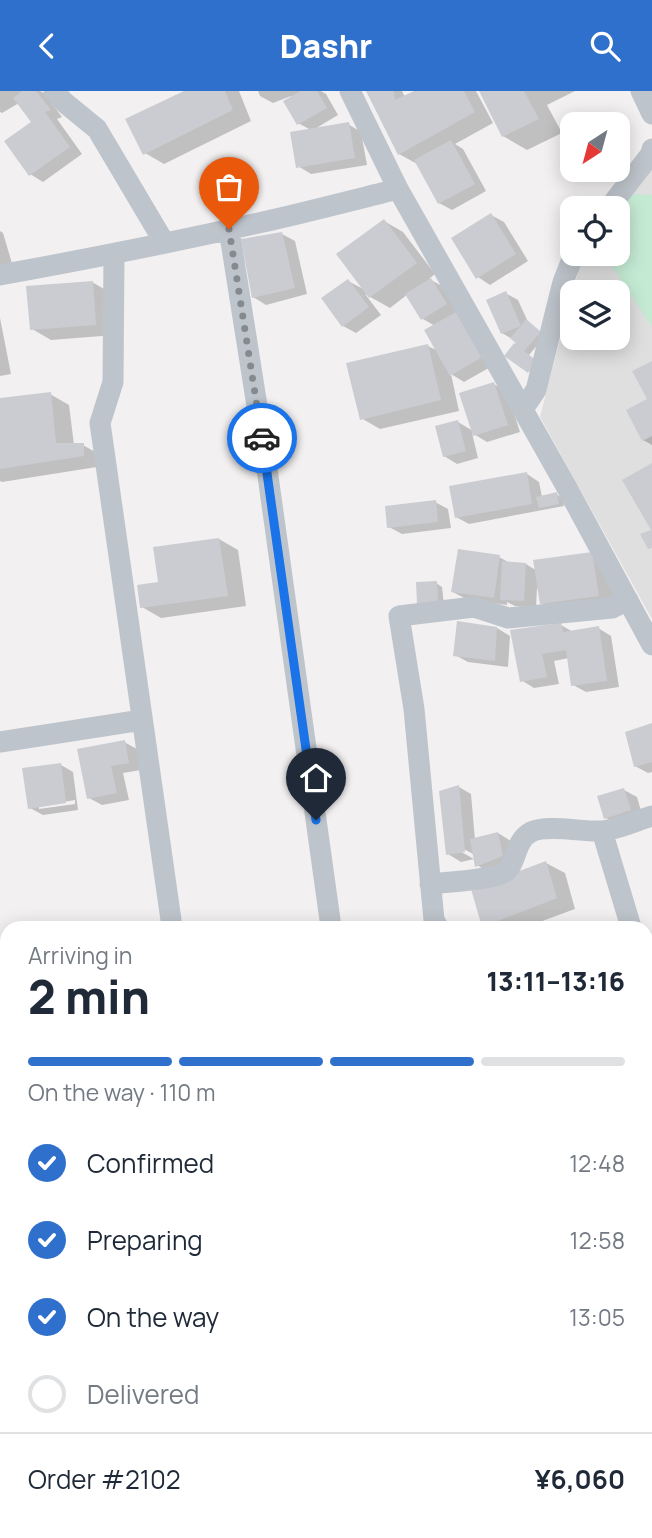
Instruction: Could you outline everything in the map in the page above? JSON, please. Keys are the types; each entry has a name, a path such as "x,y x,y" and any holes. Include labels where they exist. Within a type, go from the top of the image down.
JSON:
{"street":[{"path":"54,91 97,129 164,242"},
{"path":"350,91 398,189 566,486 652,645"},
{"path":"641,91 652,114"},
{"path":"618,196 652,149"},
{"path":"0,275 263,222 398,189"},
{"path":"229,229 280,562 330,921"},
{"path":"114,254 113,382 100,423 171,921"},
{"path":"523,409 536,390 569,266"},
{"path":"434,921 414,709 399,616 474,607 508,618 612,608 628,600"},
{"path":"0,742 142,720"},
{"path":"430,884 505,873 519,843 531,832 550,829 602,831 652,816"},
{"path":"602,831 629,921"}],"shaded area":[{"path":"652,168 652,619 540,417 560,340 560,350 630,350 630,280 576,280 580,266 630,266 630,196"}],"green space":[{"path":"632,194 652,195 652,327 630,294 630,280 621,280 612,266 630,266"}],"building":[{"path":"22,91 36,91 51,110 45,112 70,147 29,176 4,141 31,122 13,98"},
{"path":"184,91 225,91 233,110 143,155 125,119"},
{"path":"301,91 317,91 327,108 297,125 283,101"},
{"path":"366,91 394,91 395,100 414,91 464,91 475,112 398,155"},
{"path":"479,91 524,91 539,119 502,137"},
{"path":"349,122 355,158 296,168 290,132"},
{"path":"451,140 475,184 438,204 414,160"},
{"path":"491,213 516,254 476,279 451,238"},
{"path":"384,219 417,263 369,298 336,254"},
{"path":"282,232 295,288 252,298 241,239"},
{"path":"431,278 447,304 421,320 405,294"},
{"path":"348,279 369,307 342,327 321,298"},
{"path":"93,281 96,325 30,330 26,286"},
{"path":"506,291 521,326 501,334 486,300"},
{"path":"456,312 482,357 450,376 424,330"},
{"path":"526,319 541,332 524,351 537,361 528,373 504,356 514,343 520,347 510,338"},
{"path":"428,344 441,400 360,420 346,363"},
{"path":"652,361 652,436 642,441 626,410 647,399 632,371"},
{"path":"494,382 508,425 473,436 459,393"},
{"path":"51,392 56,443 84,443 84,456 0,469 0,398"},
{"path":"458,420 466,451 443,457 435,426"},
{"path":"652,463 652,548 648,549 640,534 651,530 622,480"},
{"path":"527,472 532,504 455,518 449,486"},
{"path":"557,492 559,504 539,508 536,497"},
{"path":"436,500 438,522 387,528 385,506"},
{"path":"219,538 228,596 140,608 137,585 158,582 153,547"},
{"path":"458,549 500,555 494,598 451,592"},
{"path":"592,552 599,596 540,604 533,560"},
{"path":"502,561 526,563 524,601 500,600"},
{"path":"437,581 438,603 417,604 416,582"},
{"path":"457,621 497,627 495,661 453,656"},
{"path":"561,623 563,632 599,626 607,681 571,686 566,650 542,654 547,677 520,682 510,630"},
{"path":"652,723 652,762 634,767 625,732"},
{"path":"125,740 129,763 111,766 117,793 87,799 77,749"},
{"path":"61,763 66,803 28,809 22,768"},
{"path":"459,785 465,852 446,855 439,791"},
{"path":"624,788 631,810 604,819 597,796"},
{"path":"498,832 503,856 475,867 470,839"},
{"path":"546,861 557,898 498,921 480,921 471,889"}],"way so far":[{"path":"229,229 262,438"}],"route":[{"path":"262,438 316,820"}]}
